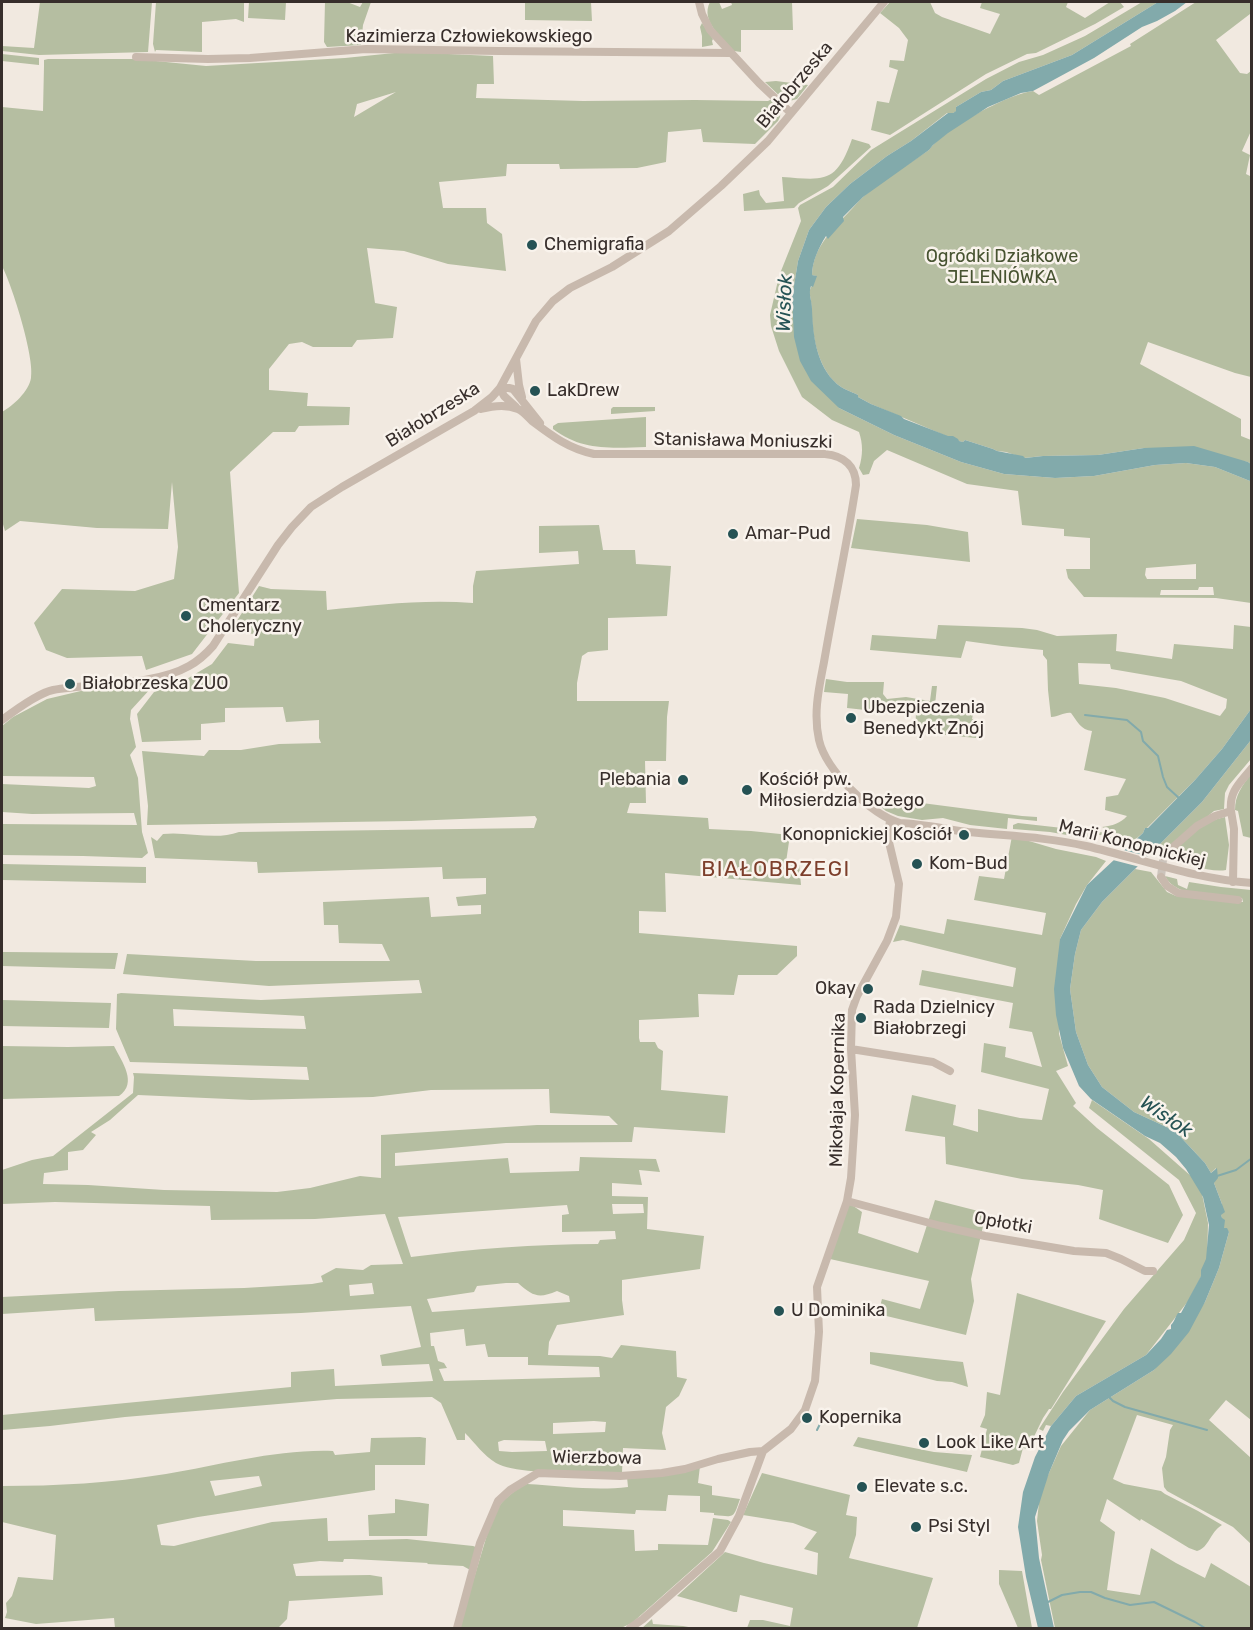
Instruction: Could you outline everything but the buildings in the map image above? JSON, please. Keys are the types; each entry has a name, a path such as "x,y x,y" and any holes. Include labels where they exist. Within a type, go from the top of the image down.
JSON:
{"street":[{"path":"699,2 710,30 791,113"},
{"name":"Białobrzeska","path":"2,720 51,690 154,678 188,667 202,658 213,646 278,545 292,526 311,507 474,411 492,397 500,388 536,321 553,301 570,288 619,263 669,231 725,182 791,113 884,2"},
{"name":"Kazimierza Człowiekowskiego","path":"136,57 239,58 366,49 730,52"},
{"path":"516,359 522,399"},
{"path":"500,388 513,389 542,427"},
{"name":"Stanisława Moniuszki","path":"500,388 508,400 561,443 594,454 825,454 834,455 848,463 853,469 856,485 818,691 816,724 822,750 830,766 871,807 890,820"},
{"path":"474,411 491,406 518,409"},
{"path":"1233,882 1234,829 1230,800 1233,792 1251,768"},
{"path":"1163,856 1197,826 1215,816 1231,811"},
{"name":"Mikołaja Kopernika","path":"763,1452 791,1429 805,1410 815,1381 819,1332 817,1287 847,1201 851,1178 855,1125 851,1049 852,1017 857,996 887,941 896,918 899,884 890,847 888,830 890,820"},
{"name":"Marii Konopnickiej","path":"890,820 965,832 1048,839 1087,846 1196,875 1251,883"},
{"path":"1161,877 1167,886 1178,893 1238,900"},
{"path":"851,1049 933,1062 950,1071"},
{"name":"Opłotki","path":"847,1201 985,1236 1074,1251 1106,1253 1146,1271 1153,1271"},
{"path":"631,1628 720,1551 739,1516 763,1452"},
{"name":"Wierzbowa","path":"458,1629 480,1543 498,1501 510,1490 538,1473 620,1476 662,1473 739,1454 763,1452"}],"green space":[{"path":"40,2 152,2 148,52 39,55 2,51 2,46 34,48"},
{"path":"156,2 244,2 244,22 236,19 202,22 202,52 156,50 155,52 153,44"},
{"path":"249,2 286,2 285,20 248,18"},
{"path":"325,2 347,2 360,7 363,2 371,2 363,25 361,45 327,47 324,42"},
{"path":"525,2 591,2 592,21 525,20"},
{"path":"710,2 719,2 722,9 732,5 731,2 792,2 793,30 741,30 741,52 734,51 718,35 710,22 708,9"},
{"path":"890,2 930,2 935,13 942,17 990,34 1000,14 980,8 982,2 1068,2 1066,7 1085,18 1110,2 1120,2 1124,7 1036,53 1027,54 986,74 890,135 871,130 877,101 889,103 898,70 889,67 890,60 904,61 908,40 899,28 880,13"},
{"path":"1142,2 1158,2 1072,55 1003,81 991,90 981,92 956,107 957,111 947,113 850,184 826,207 809,230 798,261 792,298 839,408 894,435 961,462 1004,474 1055,478 1094,476 1155,465 1186,463 1215,467 1250,481 1251,603 1216,598 1084,597 1068,578 1066,569 1090,569 1090,538 1064,536 1064,529 1022,525 1018,491 967,484 887,450 874,461 869,474 863,475 859,468 862,450 859,432 832,420 802,397 779,351 771,326 770,315 779,276 801,221 798,208 800,205 833,187 871,150 986,79 1019,62 1043,55 1085,36","holes":["1196,564 1196,579 1147,579 1145,575 1146,568","1199,587 1213,587 1214,595 1160,595 1161,590 1198,590"]},
{"name":"Ogródki Działkowe JELENIÓWKA","path":"1196,2 1251,2 1251,16 1250,14 1216,40 1240,73 1247,74 1251,71 1251,131 1242,151 1250,155 1246,174 1252,177 1251,377 1148,342 1140,364 1241,419 1241,436 1251,440 1251,464 1144,448 1098,455 1024,458 965,440 958,441 871,404 837,384 827,373 818,351 812,324 809,292 816,276 812,275 813,265 819,248 829,233 860,200 929,150 948,132 977,114 1021,94 1033,91 1039,95 1131,46 1130,44"},
{"path":"702,23 713,39 713,45 702,47 700,27"},
{"path":"404,52 493,56 494,84 477,84 476,98 583,101 768,101 772,99 781,108 780,117 755,144 703,142 701,129 668,132 666,162 637,168 560,169 559,164 507,164 506,176 439,182 443,208 486,208 487,223 502,234 506,271 448,264 404,251 367,248 375,303 397,307 393,338 357,340 352,347 313,347 302,342 289,344 269,369 269,390 308,393 307,406 350,407 349,425 299,426 295,432 273,432 230,472 239,593 192,654 146,670 142,656 67,658 46,650 34,623 62,589 135,591 174,579 178,547 172,482 168,529 97,528 20,521 5,531 2,521 2,412 24,393 30,383 31,368 22,322 2,266 2,107 43,111 44,60 48,59 136,59 206,66 345,58","holes":["396,92 354,117 357,104"]},
{"path":"2,54 39,58 39,65 2,61"},
{"path":"765,82 808,85 797,99 786,102"},
{"path":"852,139 869,144 871,147 828,186 794,208 744,211 743,194 759,190 766,203 784,201 782,177 809,179 827,176 834,172 846,154"},
{"path":"613,407 655,407 655,411 611,414"},
{"path":"646,417 646,447 609,448 586,445 553,429 553,426 558,423"},
{"path":"857,519 927,525 968,532 970,562 851,548"},
{"path":"599,525 603,550 635,550 636,564 671,566 667,616 608,618 608,650 588,652 582,656 577,683 577,701 669,701 666,761 645,761 646,803 630,803 627,813 708,818 709,829 790,835 786,862 799,863 801,885 665,873 666,912 639,911 639,933 797,946 797,956 777,975 738,975 734,995 698,994 699,1017 639,1020 640,1042 655,1042 663,1051 661,1090 728,1096 725,1133 634,1127 632,1142 506,1143 395,1153 395,1166 508,1158 510,1173 579,1171 580,1157 656,1159 660,1172 639,1170 642,1185 612,1183 612,1196 648,1197 647,1229 704,1236 700,1269 622,1280 624,1315 557,1325 549,1342 548,1355 612,1358 621,1345 676,1351 677,1377 687,1379 679,1396 666,1407 662,1433 666,1450 623,1448 622,1473 538,1472 507,1467 488,1457 465,1433 465,1440 457,1440 441,1403 432,1397 337,1399 2,1430 2,1415 291,1387 291,1372 334,1369 335,1386 433,1381 429,1364 382,1366 380,1355 421,1347 411,1306 95,1321 94,1308 2,1314 2,1297 312,1284 323,1282 321,1276 336,1268 363,1270 371,1265 403,1264 385,1214 315,1219 211,1220 210,1206 55,1202 2,1204 2,1170 53,1156 133,1093 133,1073 309,1080 307,1067 130,1062 116,1029 117,994 261,1000 422,993 419,980 269,986 123,974 127,954 256,961 390,961 382,944 339,943 338,925 324,925 323,902 429,897 431,917 481,914 481,905 458,906 456,897 486,894 486,878 443,879 442,867 258,873 257,862 155,858 151,837 157,841 163,834 172,833 220,836 239,832 534,828 537,819 535,816 411,821 147,825 148,806 142,751 204,756 209,750 241,750 279,744 321,743 319,720 286,722 283,707 225,708 225,722 201,724 201,740 142,742 137,714 154,692 180,683 212,664 228,643 254,646 255,634 244,633 233,627 259,586 271,589 326,591 327,610 418,602 473,603 476,571 579,564 578,551 539,553 539,526","holes":["173,1009 304,1016 306,1029 174,1026","549,1089 550,1113 609,1116 618,1125 537,1125 381,1135 381,1178 360,1176 310,1188 277,1192 164,1190 43,1184 44,1173 68,1170 68,1152 83,1150 96,1135 91,1132 110,1120 138,1095 251,1100 373,1097 431,1090","612,1204 643,1204 644,1213 613,1214","567,1205 569,1214 562,1215 562,1232 615,1231 616,1239 600,1240 598,1244 504,1248 411,1257 398,1217","372,1283 374,1294 350,1296 349,1285","518,1283 536,1295 557,1291 569,1296 570,1302 432,1312 427,1299 474,1292 477,1286","464,1329 466,1346 485,1344 488,1357 528,1357 528,1365 599,1367 600,1377 444,1381 439,1369 447,1368 444,1363 438,1361 434,1346 431,1346 430,1333","606,1422 605,1432 553,1434 553,1423","504,1440 545,1441 547,1451 499,1451 498,1442"]},
{"path":"938,625 1022,628 1057,636 1117,634 1116,651 1172,659 1174,644 1233,649 1234,625 1251,627 1251,709 1222,749 1195,780 1125,848 1110,844 1104,835 1097,835 1095,840 1050,832 1013,829 1013,825 1018,823 1107,833 1107,829 1102,827 1116,824 1127,816 1105,810 1106,797 1118,795 1126,779 1084,770 1092,731 1082,727 1071,713 1051,717 1047,660 1043,655 1043,650 966,641 961,658 870,650 872,635 936,639","holes":["1078,663 1110,664 1111,669 1181,681 1227,699 1226,708 1220,716 1165,698 1116,688 1079,684"]},
{"path":"826,679 847,682 884,682 883,694 887,699 906,697 930,701 932,686 937,686 935,705 974,709 972,719 979,720 976,738 915,732 916,713 902,714 847,708 848,694 824,692"},
{"path":"150,682 152,687 131,710 130,719 136,747 130,755 138,778 142,832 148,853 142,858 2,855 2,824 137,825 134,813 2,812 2,784 89,788 96,786 94,777 2,776 2,726 13,717 47,699 85,690"},
{"path":"1251,740 1251,759 1229,785 1225,793 1224,809 1214,811 1160,856 1150,854 1202,802"},
{"path":"1251,774 1251,838 1243,836 1235,805 1242,787"},
{"path":"868,796 1037,817 1037,821 1008,818 1007,829 970,825 943,818 922,820 898,816 886,811"},
{"path":"1225,817 1229,845 1226,870 1205,869 1168,859 1200,828 1211,821"},
{"path":"1012,836 1106,861 1087,885 1060,939 1059,1034 1068,1066 1056,1071 1076,1103 1073,1106 1169,1185 1183,1215 1168,1243 1099,1219 1103,1190 1022,1179 946,1164 945,1137 905,1131 912,1095 956,1105 953,1125 978,1132 978,1109 1042,1120 1049,1089 981,1072 984,1043 1006,1047 1005,1057 1042,1067 1032,1032 1009,1028 1013,1003 919,985 922,970 1013,987 1016,968 903,940 893,942 900,925 944,934 947,919 1042,935 1046,913 974,900 979,876 1004,879"},
{"path":"2,864 146,867 146,883 2,880"},
{"path":"1135,869 1151,872 1167,892 1176,896 1243,902 1242,898 1188,892 1170,883 1165,876 1177,879 1178,885 1187,889 1189,882 1251,890 1251,1420 1226,1400 1209,1420 1251,1458 1251,1544 1233,1527 1167,1491 1164,1487 1162,1468 1173,1425 1137,1415 1113,1479 1124,1484 1161,1491 1222,1525 1204,1547 1197,1551 1141,1519 1140,1521 1107,1499 1100,1521 1115,1532 1107,1590 1140,1595 1151,1548 1205,1578 1211,1563 1251,1587 1251,1628 1055,1628 1041,1560 1037,1521 1040,1493 1061,1446 1090,1410 1154,1370 1205,1302 1219,1268 1229,1232 1224,1228 1221,1215 1222,1204 1214,1183 1216,1168 1211,1173 1205,1163 1175,1131 1134,1112 1102,1087 1088,1065 1076,1032 1070,989 1081,930 1102,902"},
{"path":"2,952 118,953 115,969 2,966"},
{"path":"2,1000 111,1003 109,1028 2,1026"},
{"path":"2,1046 114,1046 127,1072 125,1091 119,1096 2,1099"},
{"path":"1092,1100 1149,1139 1200,1184 1208,1223 1207,1265 1189,1300 1146,1355 1076,1396 1051,1426 1046,1425 1043,1431 1039,1429 1063,1392 1124,1309 1184,1240 1196,1213 1179,1180 1089,1108"},
{"path":"935,1200 986,1213 971,1279 974,1301 966,1335 878,1314 882,1299 920,1309 929,1281 830,1259 849,1203 862,1212 858,1233 918,1253"},
{"path":"1017,1293 1106,1321 1051,1409 1043,1418 1028,1449 1023,1448 1019,1463 1013,1465 980,1457 987,1429 980,1427 985,1415 987,1392 1000,1395"},
{"path":"870,1352 963,1362 968,1387 870,1364"},
{"path":"858,1437 934,1452 972,1455 967,1472 853,1446"},
{"path":"371,1438 426,1438 425,1465 375,1465 375,1490 157,1525 161,1545 174,1546 272,1522 327,1518 328,1541 407,1539 476,1547 472,1571 463,1566 352,1559 344,1559 343,1562 320,1561 293,1564 296,1576 370,1575 382,1577 383,1595 289,1601 287,1619 278,1628 115,1628 114,1618 36,1624 5,1618 6,1603 12,1596 18,1577 53,1580 56,1535 2,1522 2,1486 64,1485 125,1480 291,1452 333,1451 335,1455 370,1452","holes":["259,1476 262,1486 215,1496 210,1481"]},
{"path":"700,1466 698,1483 712,1486 712,1495 740,1499 732,1515 721,1516 700,1512 700,1496 668,1495 666,1511 636,1510 635,1514 563,1510 563,1526 634,1530 635,1551 658,1550 658,1544 708,1545 713,1518 731,1522 712,1552 632,1623 621,1628 459,1628 490,1525 498,1507 521,1486 527,1484 590,1488 628,1487 627,1477"},
{"path":"762,1473 850,1495 846,1515 857,1517 856,1535 849,1558 933,1578 917,1628 747,1628 750,1620 763,1620 790,1626 793,1608 740,1595 737,1612 734,1612 677,1596 725,1552 817,1575 818,1553 804,1549 817,1532 793,1523 743,1515"},
{"path":"395,1499 429,1504 427,1536 369,1536 368,1515 395,1513"},
{"path":"999,1570 1022,1571 1032,1628 1018,1628 999,1584"},
{"path":"652,1619 653,1624 694,1628 642,1628"}],"water":[{"path":"1158,2 1187,2 1094,58 1033,91 1021,93 988,107 948,133 929,150 863,197 843,217 844,221 828,239 826,236 818,250 812,270 812,275 817,276 810,292 813,329 824,368 839,386 871,404 904,419 953,436 959,441 965,440 1025,458 1098,455 1144,448 1194,446 1251,464 1251,485 1250,481 1215,467 1186,463 1155,465 1094,476 1055,478 1004,474 961,462 894,435 839,408 811,381 800,361 794,337 792,298 798,261 809,230 826,207 850,184 948,113 956,111 956,107 981,92 991,90 1003,81 1072,55"},
{"path":"1251,709 1251,740 1202,802 1102,902 1081,930 1075,954 1070,989 1076,1032 1088,1065 1102,1087 1134,1112 1175,1131 1205,1163 1211,1173 1217,1168 1218,1178 1214,1183 1225,1212 1221,1215 1225,1220 1224,1228 1227,1228 1229,1232 1219,1268 1189,1332 1154,1370 1090,1410 1063,1440 1049,1473 1035,1517 1039,1558 1054,1628 1038,1628 1026,1577 1018,1527 1023,1492 1035,1457 1051,1426 1076,1396 1146,1355 1167,1330 1171,1329 1171,1325 1178,1313 1181,1313 1201,1276 1206,1259 1209,1225 1203,1197 1176,1157 1160,1143 1145,1136 1091,1099 1079,1086 1063,1048 1056,1015 1054,989 1060,939 1087,885 1195,780 1222,749"}],"pier":[{"path":"1120,849 1150,857 1140,867 1109,859"}],"waterway":[{"path":"1085,715 1127,720 1141,732 1143,741 1158,756 1167,787 1180,799"},
{"path":"1217,1176 1236,1170 1252,1158"},
{"path":"1108,1396 1125,1407 1207,1430"},
{"path":"817,1430 825,1414"},
{"path":"1048,1602 1062,1595 1080,1592 1091,1592 1130,1605 1154,1602 1205,1628"}],"tunnel":[{"path":"1161,877 1163,860"}],"place":[{"name":"Chemigrafia","path":"532,245"},
{"name":"LakDrew","path":"535,391"},
{"name":"Amar-Pud","path":"733,534"},
{"name":"Cmentarz Choleryczny","path":"186,616"},
{"name":"Białobrzeska ZUO","path":"70,684"},
{"name":"Ubezpieczenia Benedykt Znój","path":"851,718"},
{"name":"Plebania","path":"683,780"},
{"name":"Kościół pw. Miłosierdzia Bożego","path":"747,790"},
{"name":"Konopnickiej Kościół","path":"964,835"},
{"name":"Kom-Bud","path":"917,864"},
{"name":"Okay","path":"868,989"},
{"name":"Rada Dzielnicy Białobrzegi","path":"861,1018"},
{"name":"U Dominika","path":"779,1311"},
{"name":"Kopernika","path":"807,1418"},
{"name":"Look Like Art","path":"924,1443"},
{"name":"Elevate s.c.","path":"862,1487"},
{"name":"Psi Styl","path":"916,1527"}],"district":[{"name":"BIAŁOBRZEGI","path":"776,870"}],"water label":[{"name":"Wisłok","path":"785,303"},
{"name":"Wisłok","path":"1166,1117"}]}
